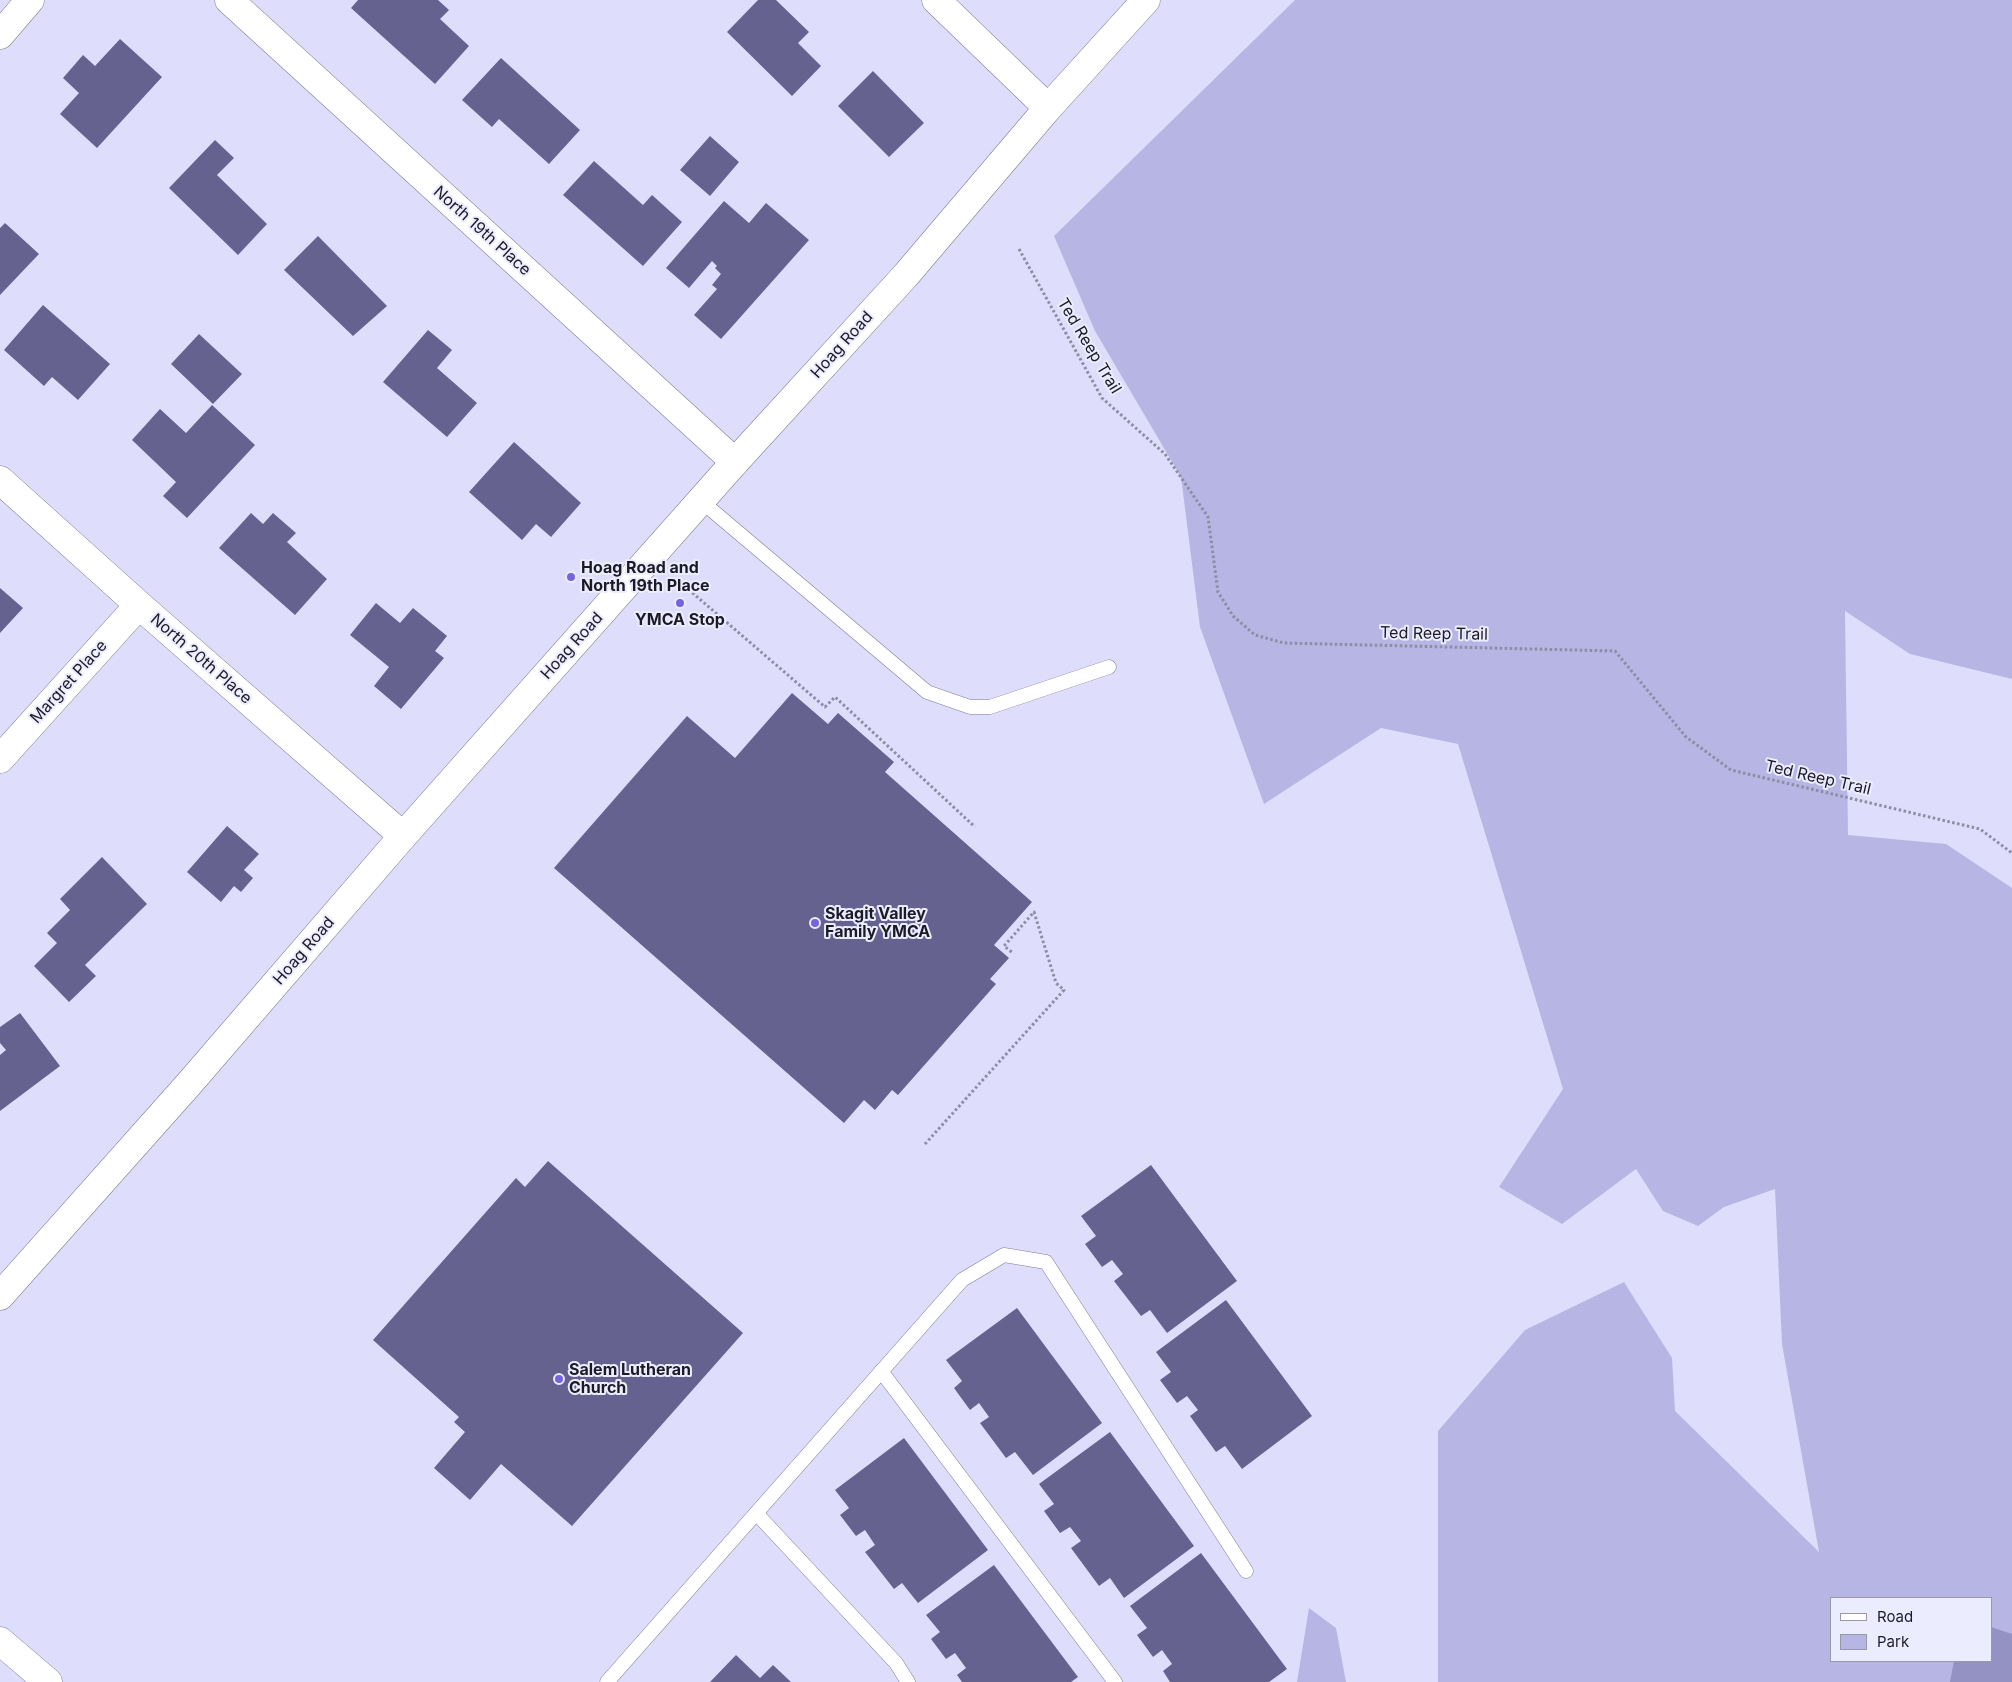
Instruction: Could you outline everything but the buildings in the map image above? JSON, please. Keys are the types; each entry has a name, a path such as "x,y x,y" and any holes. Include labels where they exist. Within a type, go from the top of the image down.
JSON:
{"street":[{"path":"0,36 30,0"},
{"name":"North 19th Place","path":"229,0 735,462"},
{"path":"936,0 1048,108"},
{"name":"Hoag Road","path":"0,1296 188,1086 403,836 735,462 906,275 1048,108 1146,0"},
{"name":"North 20th Place","path":"0,480 139,605 403,836"},
{"name":"Margret Place","path":"0,759 139,605"},
{"path":"0,1641 48,1682"}],"lane":[{"path":"701,501 927,692 970,707 990,707 1108,667"},
{"path":"607,1682 962,1280 1004,1255 1046,1262 1246,1571"},
{"path":"881,1372 1115,1682"},
{"path":"756,1513 896,1663 908,1682"}],"path":[{"name":"Ted Reep Trail","path":"1019,249 1102,398 1166,454 1208,516 1218,592 1233,616 1255,635 1284,643 1615,651 1686,737 1731,770 1980,829 2012,853"},
{"path":"681,584 825,707 835,697 976,827"},
{"path":"925,1144 1064,990 1056,983 1034,912 1004,946 1012,953"}],"green space":[{"path":"1295,0 2012,0 2012,679 1910,654 1845,611 1848,835 1946,844 2012,888 2012,1682 1438,1682 1438,1431 1525,1330 1624,1282 1672,1358 1675,1411 1819,1552 1782,1344 1775,1189 1724,1207 1698,1226 1663,1211 1636,1169 1562,1224 1499,1187 1563,1089 1458,744 1381,728 1264,804 1200,627 1181,477 1095,331 1054,236"},
{"path":"1309,1608 1336,1628 1346,1682 1297,1682"}],"shaded area":[{"path":"1992,1627 2012,1634 2012,1682 1950,1682 1954,1662 1992,1662"}],"place":[{"name":"Hoag Road and North 19th Place","path":"571,577"},
{"name":"YMCA Stop","path":"680,603"},
{"name":"Skagit Valley Family YMCA","path":"815,923"},
{"name":"Salem Lutheran Church","path":"559,1379"}]}
